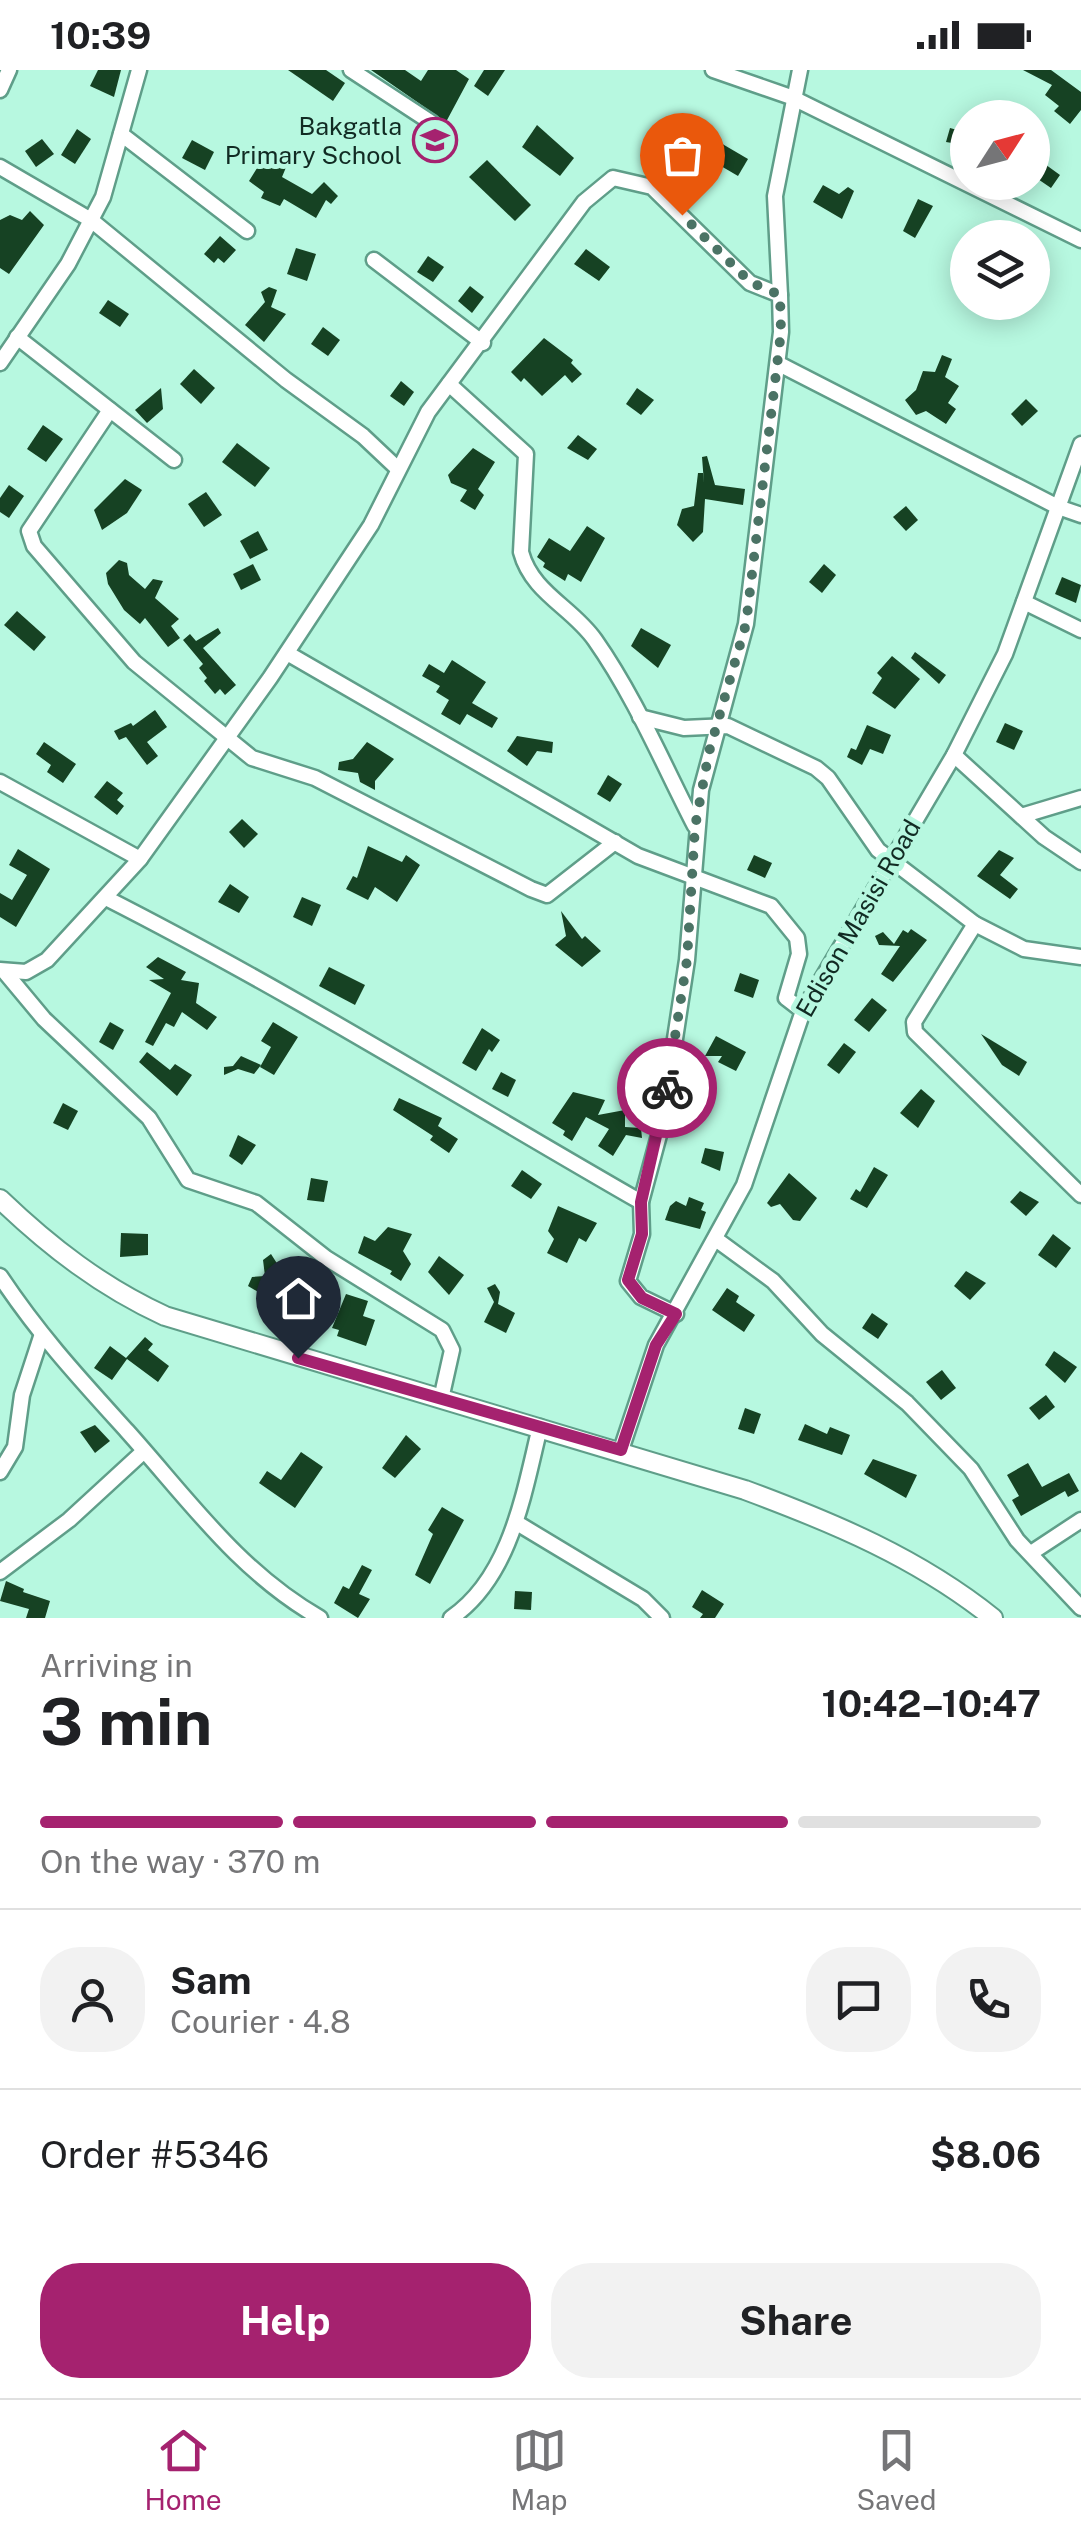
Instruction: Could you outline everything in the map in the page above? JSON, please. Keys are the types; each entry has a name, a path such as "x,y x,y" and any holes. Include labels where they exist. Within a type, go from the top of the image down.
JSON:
{"main road":[{"path":"0,1198 63,1256 131,1301 165,1316 621,1450 834,1523 907,1558 993,1618"}],"street":[{"path":"0,90 9,70"},
{"path":"0,363 68,264 91,220 112,172 138,70"},
{"path":"352,70 432,123"},
{"path":"714,70 791,97 1081,240"},
{"path":"676,1314 642,1298 628,1280 642,1234 641,1202 662,1124 687,960 695,827 716,726 746,624 779,364 780,295 774,196 791,97 800,70"},
{"path":"121,134 246,231"},
{"path":"0,167 91,220 286,380 363,436 398,469"},
{"path":"2,971 26,972 48,960 140,859 287,653 371,525 398,469 448,384 584,202 613,178 637,180 665,196 750,282 780,295"},
{"path":"374,260 483,342"},
{"path":"17,337 174,460"},
{"path":"779,364 1058,507 1081,515"},
{"path":"448,384 526,454 521,552 525,566 542,590 591,634 640,717 695,827"},
{"path":"110,410 29,530 30,538 134,662 252,758 316,778 548,894 615,842"},
{"name":"Edison Masisi Road","path":"621,1450 656,1345 718,1240 744,1186 803,1011 954,755 1005,654 1081,444"},
{"path":"1024,602 1081,630"},
{"path":"287,653 615,842 690,879 772,906 789,923 799,954 786,998 803,1011"},
{"path":"640,717 684,728 728,726 816,768 828,778 878,850 975,924 1024,948 1081,957"},
{"path":"954,755 1021,816 1081,862"},
{"path":"0,782 140,859"},
{"path":"1021,816 1081,798"},
{"path":"106,898 223,958 286,999 641,1202"},
{"path":"975,924 914,1022 915,1032 1080,1193"},
{"path":"2,971 44,1020 149,1118 188,1180 256,1203 326,1258 442,1330 452,1350 441,1399"},
{"path":"718,1240 774,1282 822,1334 906,1403 972,1469 1006,1525 1081,1608"},
{"path":"0,1276 40,1336 194,1514 267,1583 320,1618"},
{"path":"0,1472 15,1447 22,1395 40,1336"},
{"path":"451,1618 478,1592 517,1523 540,1427"},
{"path":"0,1572 69,1520 143,1452"},
{"path":"1031,1553 1081,1520"},
{"path":"517,1523 643,1600 662,1618"}],"building":[{"path":"98,70 121,70 114,97 90,86"},
{"path":"288,70 326,70 345,83 333,101"},
{"path":"371,70 405,70 421,81 428,70 456,70 469,79 446,122"},
{"path":"484,70 505,70 488,96 474,86"},
{"path":"1023,70 1051,70 1081,92 1081,110 1070,124 1054,111 1059,106 1045,95 1052,85"},
{"path":"537,125 574,158 560,176 522,147"},
{"path":"77,129 91,139 75,164 61,155"},
{"path":"42,139 54,154 36,167 25,151"},
{"path":"192,140 214,152 205,170 182,158"},
{"path":"719,142 748,159 738,176 709,159"},
{"path":"265,155 287,165 282,177 312,194 324,182 338,196 331,204 326,200 316,218 284,199 280,206 261,198 264,192 249,181"},
{"path":"487,160 531,205 515,221 469,177"},
{"path":"1050,168 1060,175 1050,187"},
{"path":"823,185 839,194 848,187 854,191 842,219 813,202"},
{"path":"918,199 933,206 915,238 903,231"},
{"path":"30,211 44,225 9,274 0,268 0,220 10,215 22,220"},
{"path":"220,236 236,250 224,263 218,258 214,263 204,254"},
{"path":"296,248 316,254 307,281 287,274"},
{"path":"586,249 610,267 599,281 574,264"},
{"path":"428,256 444,267 433,282 417,272"},
{"path":"470,286 484,297 472,313 458,301"},
{"path":"269,287 277,290 271,307 286,314 264,342 245,325 265,302 261,292"},
{"path":"108,300 129,314 120,327 99,313"},
{"path":"323,327 340,340 328,356 311,344"},
{"path":"544,338 573,360 571,363 582,374 572,383 565,375 542,396 524,378 521,382 511,372"},
{"path":"942,355 952,359 945,377 959,386 948,403 956,409 946,424 926,411 916,415 905,400 916,390 923,371 935,372"},
{"path":"194,369 215,388 201,404 180,384"},
{"path":"401,381 414,392 404,406 390,396"},
{"path":"161,388 163,409 147,423 135,410"},
{"path":"637,388 654,400 641,415 626,404"},
{"path":"1026,399 1038,411 1022,426 1011,414"},
{"path":"43,425 63,439 46,462 27,449"},
{"path":"578,435 597,449 588,460 567,448"},
{"path":"237,443 270,468 255,487 222,462"},
{"path":"473,448 495,462 478,489 484,495 475,510 460,501 467,490 451,483 448,475"},
{"path":"707,456 715,485 745,489 743,505 705,499 703,532 693,542 677,525 682,509 694,506 698,473 703,473 704,483 702,457"},
{"path":"125,479 142,490 127,513 102,530 94,510"},
{"path":"9,485 24,496 9,518 0,512 0,498"},
{"path":"206,492 222,515 204,527 188,504"},
{"path":"906,506 918,520 906,531 893,517"},
{"path":"587,526 605,538 581,582 568,574 565,581 543,567 545,563 537,557 549,538 570,551"},
{"path":"258,531 268,550 250,559 240,541"},
{"path":"119,560 127,563 129,575 145,589 153,579 163,581 155,598 179,619 171,626 180,638 168,647 145,618 140,624 124,610 108,584 106,573"},
{"path":"253,564 261,580 241,590 233,574"},
{"path":"824,564 836,575 822,593 809,582"},
{"path":"1062,577 1081,585 1076,603 1055,594"},
{"path":"17,611 46,637 34,651 4,625"},
{"path":"218,628 221,633 203,648 236,685 225,695 220,689 215,694 204,681 207,678 199,668 203,664 183,640 190,634 196,641"},
{"path":"641,628 671,645 658,668 631,646"},
{"path":"915,652 946,675 939,684 911,658"},
{"path":"892,656 920,679 895,709 872,693 882,678 877,673"},
{"path":"452,660 486,682 472,703 498,718 492,728 467,714 460,725 441,714 449,700 436,692 440,686 422,676 429,664 444,673"},
{"path":"155,710 167,727 147,742 158,756 147,765 126,737 119,740 114,731 131,723 133,726"},
{"path":"1005,723 1023,731 1014,750 996,742"},
{"path":"867,725 891,735 883,754 870,749 862,765 847,757 851,748 856,750"},
{"path":"517,736 553,742 552,753 537,751 527,766 507,751"},
{"path":"44,742 76,764 63,783 47,772 51,765 36,754"},
{"path":"367,742 394,759 375,781 375,790 360,782 358,773 338,770 339,762 353,759"},
{"path":"608,775 622,784 610,802 597,794"},
{"path":"107,781 123,793 117,800 124,806 117,815 94,797"},
{"path":"242,819 258,834 244,848 229,832"},
{"path":"368,846 402,862 406,855 420,865 397,902 375,887 368,900 346,889 353,876 357,878"},
{"path":"18,849 50,869 16,927 0,917 0,893 12,900 27,875 9,865"},
{"path":"999,850 1014,858 1000,875 1018,889 1010,899 977,876"},
{"path":"754,855 772,863 765,878 747,870"},
{"path":"230,884 249,897 239,913 218,902"},
{"path":"302,897 321,905 312,926 293,917"},
{"path":"561,911 582,939 585,936 601,951 582,967 555,945 566,936"},
{"path":"911,929 927,940 893,982 881,974 900,946 879,945 875,936 883,932 894,944 903,930 908,933"},
{"path":"158,957 186,972 181,980 199,983 196,1003 217,1017 207,1030 182,1012 174,1027 166,1023 153,1046 145,1042 171,993 149,980 164,979 146,967"},
{"path":"329,967 365,985 355,1005 319,986"},
{"path":"740,973 759,980 753,998 734,991"},
{"path":"872,998 887,1010 869,1032 854,1020"},
{"path":"110,1022 124,1030 113,1050 99,1042"},
{"path":"273,1022 298,1037 274,1075 260,1067 271,1047 261,1041"},
{"path":"482,1028 500,1040 492,1052 489,1049 476,1071 462,1063"},
{"path":"981,1034 1027,1062 1019,1076 1002,1065"},
{"path":"716,1036 746,1052 736,1071 718,1062 722,1056 705,1056"},
{"path":"844,1043 856,1052 839,1074 827,1065"},
{"path":"147,1052 170,1070 175,1064 192,1075 177,1096 139,1062"},
{"path":"241,1056 261,1065 254,1074 238,1069 224,1075 224,1067 233,1066"},
{"path":"501,1072 516,1080 508,1097 492,1089"},
{"path":"921,1089 935,1101 918,1128 900,1113"},
{"path":"573,1092 605,1100 598,1115 625,1110 625,1127 641,1128 642,1138 626,1135 613,1156 598,1146 609,1129 586,1117 572,1141 563,1135 565,1131 552,1123"},
{"path":"399,1098 442,1118 438,1126 458,1139 449,1153 430,1140 433,1136 393,1110"},
{"path":"63,1103 78,1111 68,1130 53,1123"},
{"path":"238,1135 256,1145 242,1165 229,1156"},
{"path":"705,1148 724,1152 720,1171 701,1163"},
{"path":"874,1167 888,1175 867,1208 850,1199 856,1189 860,1192"},
{"path":"522,1170 542,1184 531,1199 511,1186"},
{"path":"789,1173 817,1198 800,1221 793,1220 780,1204 771,1207 767,1203"},
{"path":"311,1178 328,1181 324,1202 307,1200"},
{"path":"1020,1191 1039,1202 1026,1216 1010,1202"},
{"path":"689,1197 704,1203 701,1210 706,1212 700,1229 665,1220 670,1206 676,1201 686,1206"},
{"path":"558,1206 597,1223 586,1242 579,1238 567,1263 547,1253 554,1239 548,1231"},
{"path":"388,1227 412,1234 403,1251 411,1264 401,1281 390,1274 392,1271 358,1253 364,1236 375,1241"},
{"path":"121,1233 148,1234 148,1255 120,1257"},
{"path":"1053,1234 1071,1248 1056,1268 1038,1255"},
{"path":"271,1254 278,1265 303,1282 286,1308 248,1286 252,1277 265,1276 263,1260"},
{"path":"439,1256 464,1275 449,1295 428,1272"},
{"path":"966,1271 986,1283 970,1300 954,1286"},
{"path":"495,1284 500,1292 498,1304 515,1313 506,1333 484,1322 494,1302 487,1288"},
{"path":"727,1288 739,1296 736,1302 755,1315 744,1332 712,1310"},
{"path":"346,1294 368,1301 363,1316 375,1320 366,1346 337,1336 339,1330 332,1328"},
{"path":"872,1313 888,1324 878,1339 862,1328"},
{"path":"145,1337 153,1344 148,1350 169,1366 158,1382 127,1359 112,1380 94,1368 110,1346 126,1358"},
{"path":"1054,1351 1077,1367 1065,1383 1045,1365"},
{"path":"942,1370 956,1388 941,1400 926,1382"},
{"path":"1046,1395 1055,1407 1039,1420 1029,1408"},
{"path":"745,1408 761,1414 754,1434 738,1429"},
{"path":"805,1424 827,1434 830,1427 850,1435 842,1455 798,1440"},
{"path":"95,1425 110,1441 95,1453 80,1432"},
{"path":"406,1435 421,1449 395,1478 382,1468"},
{"path":"301,1452 323,1467 295,1508 259,1483 267,1471 281,1480"},
{"path":"873,1459 917,1475 906,1498 864,1474"},
{"path":"1028,1463 1042,1487 1069,1473 1079,1491 1068,1497 1065,1491 1021,1516 1012,1500 1019,1496 1007,1475"},
{"path":"442,1507 464,1520 430,1584 415,1575 433,1534 428,1530"},
{"path":"362,1565 372,1570 359,1594 370,1599 358,1618 334,1603 343,1586 349,1589"},
{"path":"6,1581 50,1601 45,1618 26,1618 29,1609 0,1601"},
{"path":"702,1590 724,1604 715,1618 700,1618 703,1614 692,1607"},
{"path":"515,1591 532,1592 531,1610 514,1609"}],"way so far":[{"path":"667,1088 687,960 695,827 709,752 746,624 781,332 780,295 750,282 682,215"}],"place":[{"name":"Bakgatla Primary School","path":"435,140"}],"route":[{"path":"298,1358 621,1450 656,1345 676,1314 632,1291 628,1280 642,1234 641,1202 662,1124 667,1088"}]}
